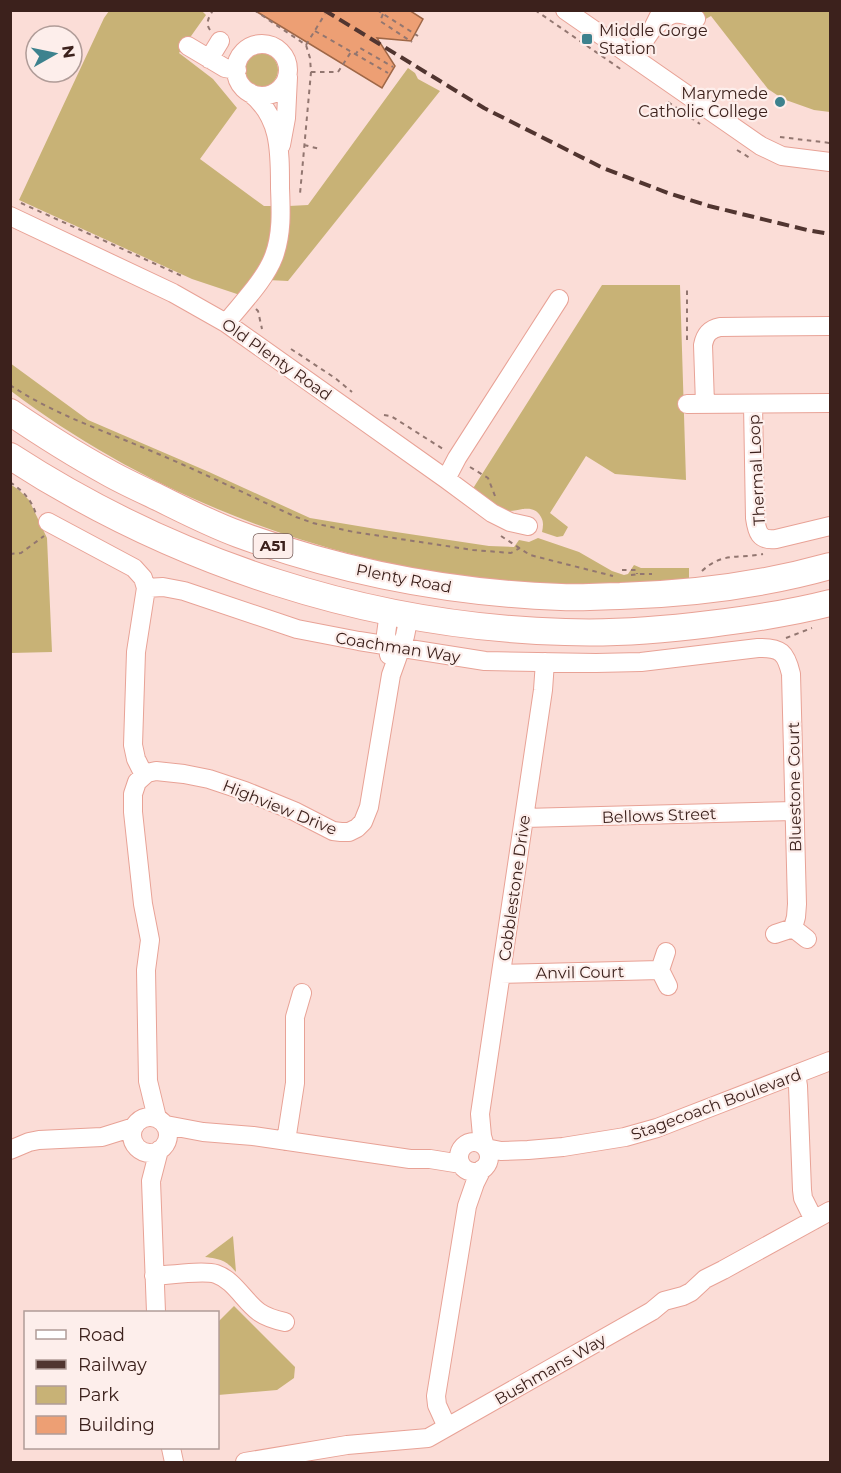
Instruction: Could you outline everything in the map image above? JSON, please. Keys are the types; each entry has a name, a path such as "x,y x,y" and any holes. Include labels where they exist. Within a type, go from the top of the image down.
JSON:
{"highway":[{"name":"Plenty Road","path":"10,412 106,472 237,534 324,561 411,582 494,593 552,597 638,595 739,585 805,574 831,566"},
{"name":"A51","path":"10,456 80,498 207,558 324,597 399,614 487,627 567,632 637,631 752,619 797,611 825,614"}],"street":[{"path":"565,10 761,146 782,156 831,162"},
{"path":"633,57 662,10"},
{"path":"653,28 666,16 672,14 683,14 696,19"},
{"path":"209,59 220,42"},
{"path":"226,323 273,258 281,219 280,153 286,118 288,73 283,55 275,48 262,45 245,51 240,58 237,70 239,81 268,112 280,153"},
{"path":"188,46 225,68 237,70"},
{"path":"249,92 261,96 274,94 285,82 288,73"},
{"name":"Old Plenty Road","path":"16,210 226,323 492,513 510,522 528,526"},
{"path":"446,479 457,458 559,299"},
{"path":"831,326 712,329 706,335 703,345 696,404 831,403"},
{"name":"Thermal Loop","path":"753,404 755,518 760,536 768,540 776,539 831,526"},
{"path":"46,527 134,568 143,578 146,588 136,652 133,745 136,759 144,775 134,787 133,801 143,904 139,943 146,970 156,1311"},
{"name":"Coachman Way","path":"146,588 163,587 184,591 297,629 485,661 641,662 758,648 778,650"},
{"name":"Highview Drive","path":"144,775 163,771 209,779 284,807 333,831 345,833 353,831 363,822 369,807 394,647 405,636 399,614"},
{"name":"Bluestone Court","path":"775,934 800,933 796,917 791,674 786,657 778,650"},
{"name":"Cobblestone Drive","path":"463,1155 480,1114 543,690 545,662"},
{"name":"Bellows Street","path":"524,818 794,811"},
{"name":"Anvil Court","path":"501,974 664,978 666,952"},
{"path":"286,1141 295,1083 295,1017 302,993"},
{"name":"Stagecoach Boulevard","path":"485,1147 501,1150 528,1150 625,1137 657,1128 831,1061"},
{"path":"796,1074 802,1190 803,1198 814,1220"},
{"name":"Cobblestone Drive","path":"480,1114 485,1147"},
{"path":"11,1150 39,1140 203,1132 253,1136 410,1158 430,1159 463,1155"},
{"path":"447,1427 437,1405 436,1396 467,1206 475,1183 487,1165 489,1156 485,1147 478,1142 470,1143 463,1155 467,1206"},
{"name":"Stagecoach Boulevard","path":"483,1169 501,1159 528,1150"},
{"path":"463,1155 470,1171 483,1169"},
{"name":"Bushmans Way","path":"245,1462 347,1445 428,1438 652,1311 664,1301 691,1292 705,1279 831,1211"},
{"path":"154,1276 205,1273 218,1275 257,1311 267,1317 285,1322"}],"path":[{"path":"377,10 418,36"},
{"path":"306,45 325,14"},
{"path":"383,14 380,21 412,42"},
{"path":"315,31 388,74"},
{"path":"356,55 360,48 393,67"},
{"path":"310,72 338,72 351,52"},
{"path":"772,136 831,142"},
{"path":"304,145 320,149"},
{"path":"16,210 182,276"},
{"path":"687,287 687,348"},
{"path":"10,385 32,400 56,411 313,523 354,532 473,550 511,553 520,548"},
{"path":"10,482 28,497 46,527 21,553 10,554"},
{"path":"700,573 711,563 729,556 741,557 769,553"},
{"path":"636,574 659,575"},
{"path":"778,650 782,641 825,614"}],"green space":[{"path":"201,10 206,15 179,53 213,79 237,108 200,159 264,206 274,206 274,223 265,258 240,295 192,279 19,200 73,84 84,84 84,61 109,11"},
{"path":"697,11 830,11 830,112 814,110 783,99 768,89 711,16 702,21"},
{"path":"261,53 273,58 278,70 273,82 261,87 249,82 244,70 249,58"},
{"path":"408,68 415,73 418,79 440,91 288,281 268,280 289,206 308,205"},
{"path":"602,285 680,285 686,480 615,474 586,456 550,513 568,527 563,536 557,537 542,532 542,519 533,509 501,510 472,490"},
{"path":"10,363 88,420 310,518 489,546 514,547 519,540 529,542 538,538 579,552 612,571 624,575 628,574 634,565 641,568 689,568 689,579 610,585 520,582 442,573 365,557 289,536 215,508 144,475 76,436 11,391"},
{"path":"10,484 29,500 47,538 52,652 11,653"},
{"path":"233,1236 236,1272 222,1261 205,1257"},
{"path":"234,1306 295,1367 294,1378 277,1390 219,1395 219,1321"}],"building":[{"path":"254,10 409,10 423,19 411,41 377,38 395,66 382,88"}],"railway":[{"path":"324,10 484,108 603,168 709,206 830,234"}],"place":[{"name":"Middle Gorge Station","path":"587,39"},
{"name":"Marymede Catholic College","path":"780,102"}]}
